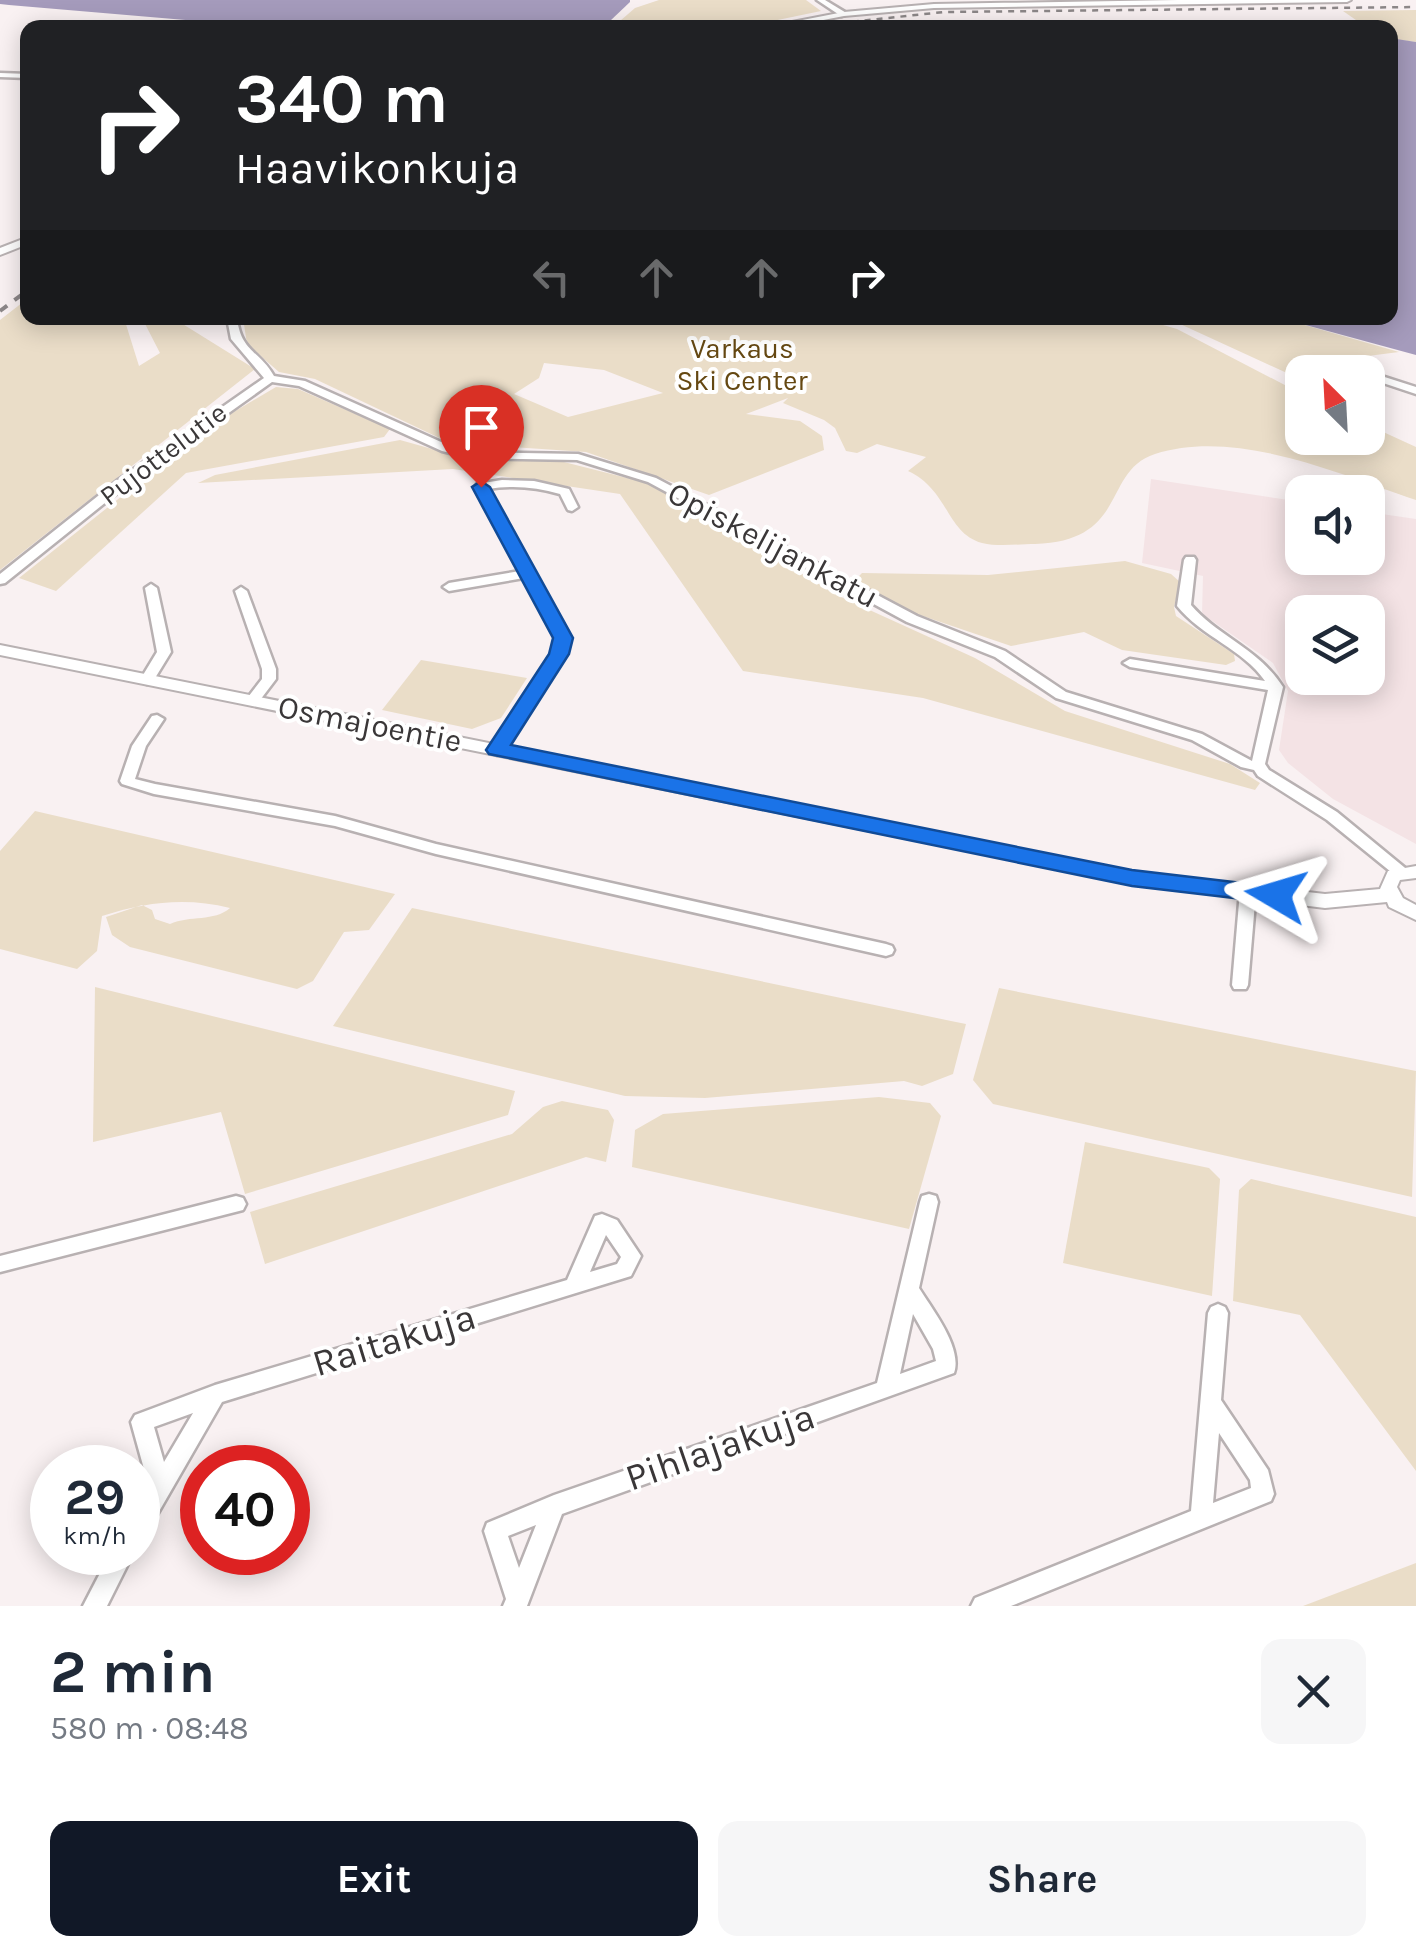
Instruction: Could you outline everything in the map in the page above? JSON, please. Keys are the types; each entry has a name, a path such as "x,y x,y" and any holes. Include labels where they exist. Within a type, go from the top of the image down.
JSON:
{"street":[{"path":"820,0 844,14"},
{"path":"810,20 985,4 1347,0"},
{"path":"234,325 238,346 270,378"},
{"name":"Pujottelutie","path":"0,580 122,484 270,378"},
{"name":"Opiskelijankatu","path":"270,378 301,383 446,449 472,456 578,457 652,480 878,602 1000,654 1061,695 1198,737 1246,764 1260,767 1409,872"},
{"path":"1385,380 1416,392"},
{"path":"497,750 563,646 563,638 481,487 508,482 555,488 565,492 572,507"},
{"path":"1190,560 1184,606 1193,618 1261,664 1276,687 1260,767"},
{"path":"450,587 528,574"},
{"path":"147,680 164,652 151,588"},
{"path":"241,591 269,669 269,679 252,701"},
{"name":"Osmajoentie","path":"0,650 1132,878 1342,901 1390,895"},
{"path":"1130,663 1276,687"},
{"path":"158,719 140,746 127,781 335,820 427,851 886,950"},
{"path":"1409,872 1390,880 1390,895 1416,913"},
{"path":"1240,985 1248,892"},
{"path":"886,1389 929,1202"},
{"path":"0,1264 236,1204"},
{"name":"Raitakuja","path":"148,1445 142,1422 215,1395 574,1286"},
{"name":"Pihlajakuja","path":"516,1602 494,1531 947,1366 943,1346 911,1292"},
{"path":"1201,1518 1218,1314"},
{"path":"160,1483 215,1395"},
{"path":"982,1606 1262,1494 1260,1477 1212,1404"},
{"name":"Pihlajakuja","path":"516,1602 554,1506"},
{"path":"95,1606 112,1575"}],"shaded area":[{"path":"0,0 630,0 611,20 186,20 0,4"},
{"path":"1398,39 1416,42 1416,355 1306,325 1398,325"},
{"path":"1151,479 1285,499 1285,575 1385,575 1385,514 1416,519 1416,844 1333,799 1288,763 1279,750 1287,695 1385,695 1385,595 1285,595 1285,685 1273,663 1202,614 1203,576 1142,563"}],"green space":[{"path":"659,0 806,0 821,11 778,20 621,20 635,8"},
{"path":"1416,10 1416,42 1398,40 1398,20 1356,20 1343,11"},
{"path":"20,304 20,325 126,325 139,366 160,353 146,325 184,325 255,369 0,570 0,320"},
{"name":"Varkaus Ski Center","path":"244,325 1163,325 1285,385 1285,455 1385,455 1385,433 1416,447 1416,500 1385,489 1385,475 1344,475 1253,450 1187,447 1155,454 1138,463 1100,519 1086,531 1065,540 1035,544 988,544 961,530 932,489 908,471 926,457 877,444 857,453 846,451 835,428 783,403 788,398 746,414 800,421 822,436 824,450 709,495 586,452 450,443 315,379 279,372 247,344","holes":["544,363 604,370 663,393 568,417 514,394 539,378"]},
{"path":"1182,325 1304,325 1399,352 1285,355 1285,372"},
{"path":"276,387 298,389 390,429 384,437 186,473 56,591 19,578 210,426"},
{"path":"400,440 468,459 556,460 651,484 841,597 975,658 1065,711 1230,764 1260,783 1255,790 923,698 743,671 620,494 453,469 198,483 215,475"},
{"path":"1125,561 1171,574 1180,582 1174,607 1176,616 1234,654 1235,661 1226,665 1122,650 1084,632 1011,646 911,612 860,587 855,580 862,573 988,575"},
{"path":"421,660 527,678 501,718 472,729 382,710"},
{"path":"35,811 395,894 369,930 344,932 313,981 297,989 130,947 112,935 106,917 136,907 102,916 97,951 77,969 0,949 0,851","holes":["182,902 230,908 217,915 170,924 155,919 152,910 143,906"]},
{"path":"412,908 966,1024 953,1074 922,1086 904,1081 705,1098 625,1096 333,1026"},
{"path":"95,987 515,1091 508,1115 245,1194 221,1112 93,1142"},
{"path":"999,988 1416,1071 1412,1197 993,1104 973,1080"},
{"path":"879,1097 930,1103 941,1116 909,1229 632,1167 635,1130 663,1114"},
{"path":"562,1101 608,1110 614,1120 606,1162 586,1157 265,1264 250,1212 512,1134 543,1107"},
{"path":"1085,1142 1209,1168 1220,1179 1212,1296 1063,1263"},
{"path":"1251,1179 1416,1217 1416,1471 1300,1315 1233,1301 1239,1190"},
{"path":"1416,1563 1416,1606 1303,1606"}],"railway":[{"path":"868,20 944,12 1416,7"},
{"path":"0,311 20,296"}],"route":[{"path":"481,487 563,638 559,654 497,750 1132,878 1276,895"}]}
